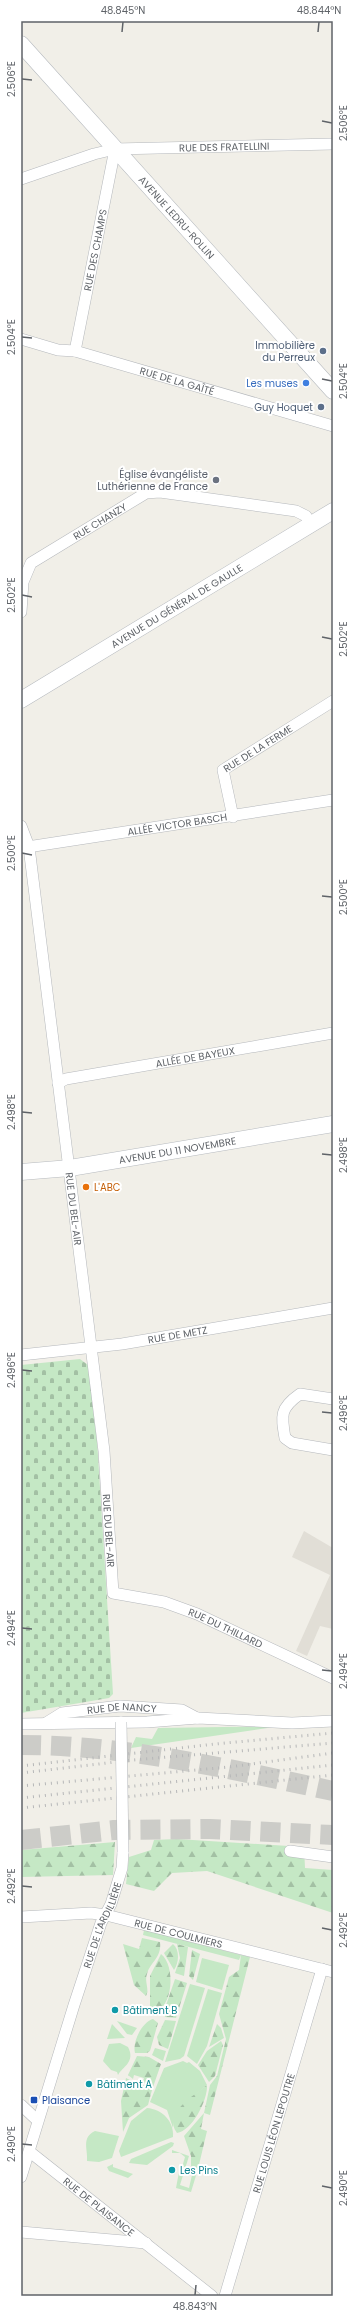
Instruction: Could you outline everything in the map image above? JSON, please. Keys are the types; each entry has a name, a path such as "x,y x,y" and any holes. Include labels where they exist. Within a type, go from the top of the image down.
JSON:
{"street":[{"name":"AVENUE LEDRU-ROLLIN","path":"21,44 333,391"},
{"name":"RUE DES FRATELLINI","path":"21,179 94,154 115,149 333,144"},
{"name":"RUE DES CHAMPS","path":"75,351 115,149"},
{"name":"RUE DE LA GAÎTÉ","path":"21,339 58,350 75,351 333,426"},
{"name":"RUE CHANZY","path":"21,612 23,582 31,563 146,493 160,492 296,511 306,516 311,525"},
{"name":"AVENUE DU GÉNÉRAL DE GAULLE","path":"21,700 333,511"},
{"name":"RUE DE LA FERME","path":"233,817 223,770 333,702"},
{"name":"ALLÉE VICTOR BASCH","path":"25,848 233,817 333,800"},
{"name":"RUE DU BEL-AIR","path":"21,826 70,1168 104,1451 113,1594"},
{"name":"ALLÉE DE BAYEUX","path":"58,1083 66,1079 333,1033"},
{"name":"AVENUE DU 11 NOVEMBRE","path":"21,1172 70,1168 333,1124"},
{"name":"RUE DE METZ","path":"21,1355 91,1348 333,1308"},
{"path":"333,1399 300,1394 287,1404 282,1422 285,1438 292,1443 333,1450"},
{"name":"RUE DU THILLARD","path":"113,1594 164,1602 197,1614 333,1678"},
{"name":"RUE DE NANCY","path":"46,1723 62,1713 120,1706 182,1710 198,1718"},
{"name":"RUE DE NANCY","path":"21,1724 121,1722 198,1718 292,1724 333,1721"},
{"name":"RUE DE L'ARDILLIÈRE","path":"37,2120 101,1923 106,1915 122,1868 121,1722"},
{"path":"290,1850 333,1857"},
{"name":"RUE DE COULMIERS","path":"21,1917 91,1913 106,1915 333,1972"},
{"name":"RUE LOUIS LÉON LEPOUTRE","path":"225,2296 322,1969"},
{"path":"21,2105 37,2120 30,2152 21,2177"},
{"name":"RUE DE PLAISANCE","path":"30,2152 147,2243 201,2292 212,2296"},
{"path":"21,2232 147,2243"}],"shaded area":[{"path":"304,1531 333,1548 333,1629 320,1626 307,1656 296,1651 330,1575 292,1557"}],"green space":[{"path":"80,1359 88,1365 97,1440 113,1694 109,1698 21,1713 21,1365"},
{"path":"281,1726 131,1748 136,1737 152,1739 158,1728"},
{"path":"177,1839 304,1847 305,1868 333,1870 333,1913 207,1871 172,1873 154,1891 126,1884 129,1857 151,1850 154,1840"},
{"path":"115,1842 113,1875 21,1877 21,1850"},
{"path":"144,1930 241,1955 239,1960 143,1935"},
{"path":"142,1938 160,1942 158,1956 146,1977 146,1996 134,1985 123,1944 139,1949"},
{"path":"173,1944 178,1953 177,1964 174,1970 164,1953"},
{"path":"177,1944 188,1947 184,1976 175,1973 180,1958"},
{"path":"192,1950 200,1954 193,1980 189,1976"},
{"path":"161,1954 166,1960 169,1968 169,1995 160,2009 154,2012 150,2006 150,1976"},
{"path":"241,1955 250,1957 210,2115 204,2113 210,2085 217,2076 226,2039 219,2014 229,1977 239,1970"},
{"path":"202,1958 229,1965 222,1990 196,1982"},
{"path":"175,1979 187,1983 176,2018 165,2017 164,2011"},
{"path":"190,1984 205,1988 184,2056 180,2059 165,2062"},
{"path":"208,1989 222,1993 207,2046 197,2064 187,2056"},
{"path":"153,2019 158,2023 150,2051 147,2053 135,2053 134,2049 136,2038 145,2024"},
{"path":"165,2020 176,2021 168,2049 159,2045 157,2037"},
{"path":"117,2021 137,2028 132,2035 127,2034"},
{"path":"112,2024 125,2038 107,2039"},
{"path":"217,2024 221,2028 224,2038 209,2047"},
{"path":"221,2041 223,2045 215,2076 209,2082 198,2065 207,2051"},
{"path":"120,2043 128,2047 130,2057 128,2064 118,2075 117,2072 111,2070 103,2061 109,2044"},
{"path":"155,2048 166,2051 163,2061 152,2055"},
{"path":"137,2056 149,2057 161,2064 153,2087 143,2082 144,2078 134,2075 133,2079 128,2075"},
{"path":"183,2061 187,2063 189,2062 200,2071 207,2085 190,2099 181,2109 174,2121 173,2128 167,2110 150,2102 164,2068"},
{"path":"126,2078 132,2081 131,2085 141,2088 142,2084 152,2090 148,2105 129,2118 123,2132 121,2101"},
{"path":"207,2085 205,2099 198,2114 188,2127 177,2133 173,2126 174,2118 177,2112 188,2099"},
{"path":"147,2108 158,2111 166,2117 173,2131 173,2137 121,2157 119,2151 131,2121"},
{"path":"204,2113 201,2129 207,2131 198,2169 191,2166 191,2156 184,2136"},
{"path":"95,2131 119,2136 112,2158 99,2162 87,2161 87,2140 88,2137"},
{"path":"171,2142 174,2143 173,2146 147,2165 129,2163 131,2159"},
{"path":"172,2150 189,2156 180,2185 189,2188 192,2175 188,2174 191,2166 198,2169 191,2192 176,2188 179,2172 181,2171 185,2157 180,2153 172,2153"},
{"path":"113,2164 113,2167 133,2174 128,2178 109,2171 107,2167"}],"tunnel":[{"path":"21,1745 61,1746 139,1754 217,1767 333,1791"},
{"path":"21,1840 114,1830 210,1829 333,1835"}],"railway":[{"path":"21,1766 215,1744 333,1733"},
{"path":"21,1773 133,1760 333,1743"},
{"path":"21,1786 229,1767 333,1753"},
{"path":"21,1798 333,1765"},
{"path":"21,1808 333,1775"}],"place":[{"name":"Immobilière du Perreux","path":"323,351"},
{"name":"Les muses","path":"306,383"},
{"name":"Guy Hoquet","path":"321,407"},
{"name":"Église évangéliste Luthérienne de France","path":"216,480"},
{"name":"L'ABC","path":"86,1187"},
{"name":"Bâtiment B","path":"115,2010"},
{"name":"Bâtiment A","path":"89,2084"},
{"name":"Plaisance","path":"34,2100"},
{"name":"Les Pins","path":"172,2170"}]}
